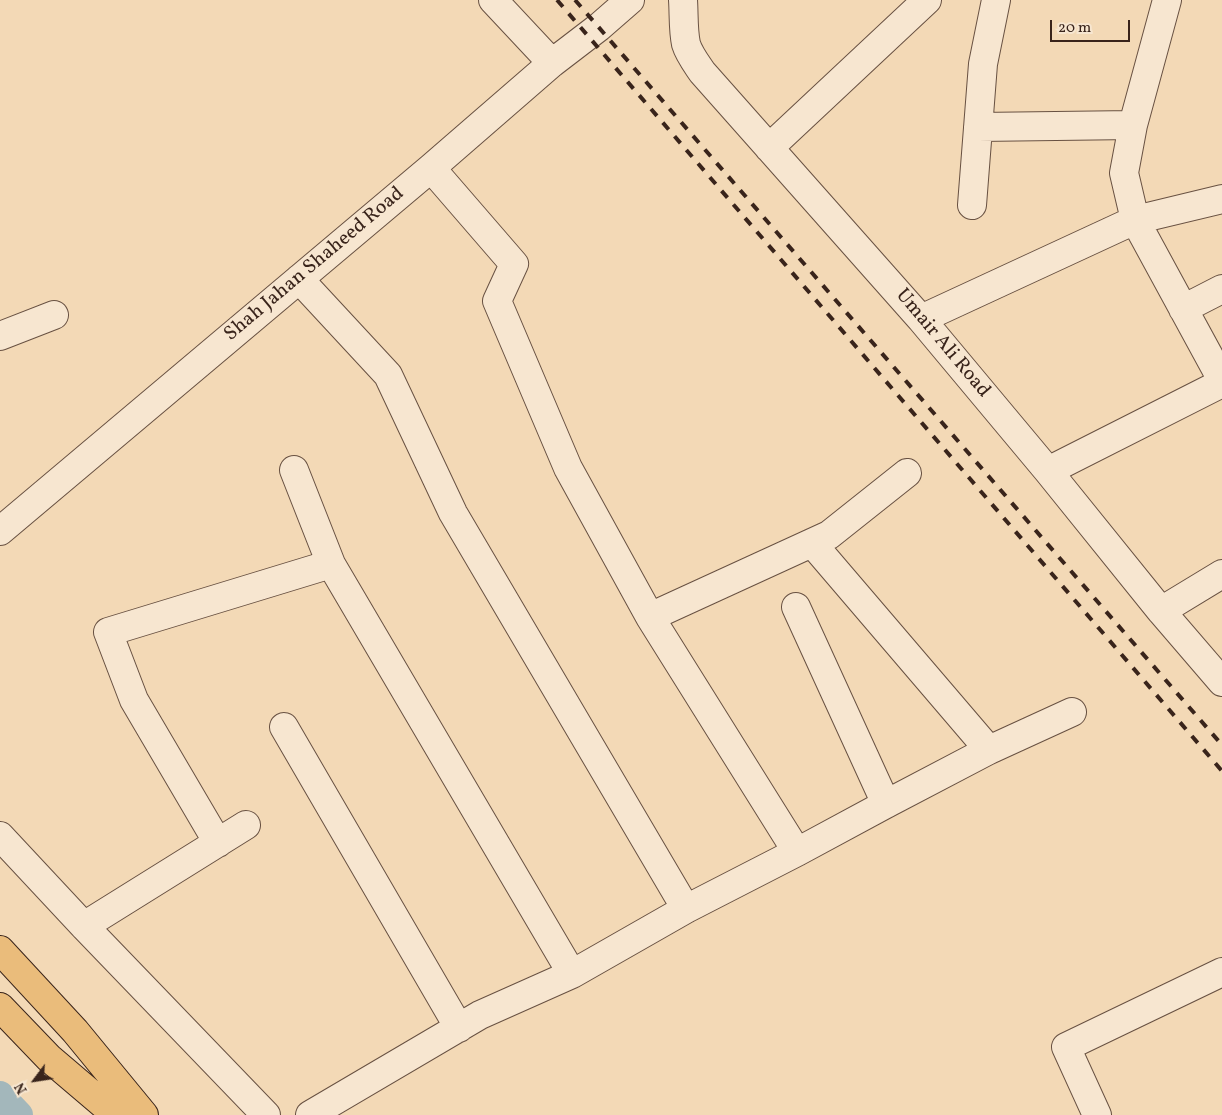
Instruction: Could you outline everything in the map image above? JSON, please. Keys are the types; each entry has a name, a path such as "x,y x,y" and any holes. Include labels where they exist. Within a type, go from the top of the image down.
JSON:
{"highway":[{"path":"0,950 74,1031 144,1115"},
{"path":"0,1007 49,1058 116,1115"}],"street":[{"path":"493,0 552,63"},
{"name":"Shah Jahan Shaheed Road","path":"0,531 431,168 552,63 594,32 630,0"},
{"name":"Umair Ali Road","path":"684,0 686,44 702,72 921,319 1048,471 1161,611 1222,682"},
{"path":"769,148 927,0"},
{"path":"972,206 983,64 996,0"},
{"path":"1048,471 1222,381 1135,220 1124,173 1132,125 1167,0"},
{"path":"978,127 1132,125"},
{"path":"431,168 514,264 497,301 568,468 650,617 797,852"},
{"path":"921,319 1135,220 1222,199"},
{"path":"299,279 388,375 453,513 686,908"},
{"path":"1184,309 1222,289"},
{"path":"0,336 54,315"},
{"path":"294,470 331,564 572,974"},
{"path":"650,617 829,535 907,473"},
{"path":"812,543 989,750"},
{"path":"218,843 134,700 108,632 331,564"},
{"path":"1161,611 1222,574"},
{"path":"796,607 886,804"},
{"path":"310,1115 480,1015 572,974 686,908 797,852 989,750 1072,712"},
{"path":"284,726 459,1028"},
{"path":"84,926 246,825"},
{"path":"0,836 266,1115"},
{"path":"1097,1115 1066,1046 1222,972"}],"waterway":[{"path":"0,1095 19,1115"}],"railway":[{"path":"557,0 1222,771"},
{"path":"575,0 1222,745"}]}
